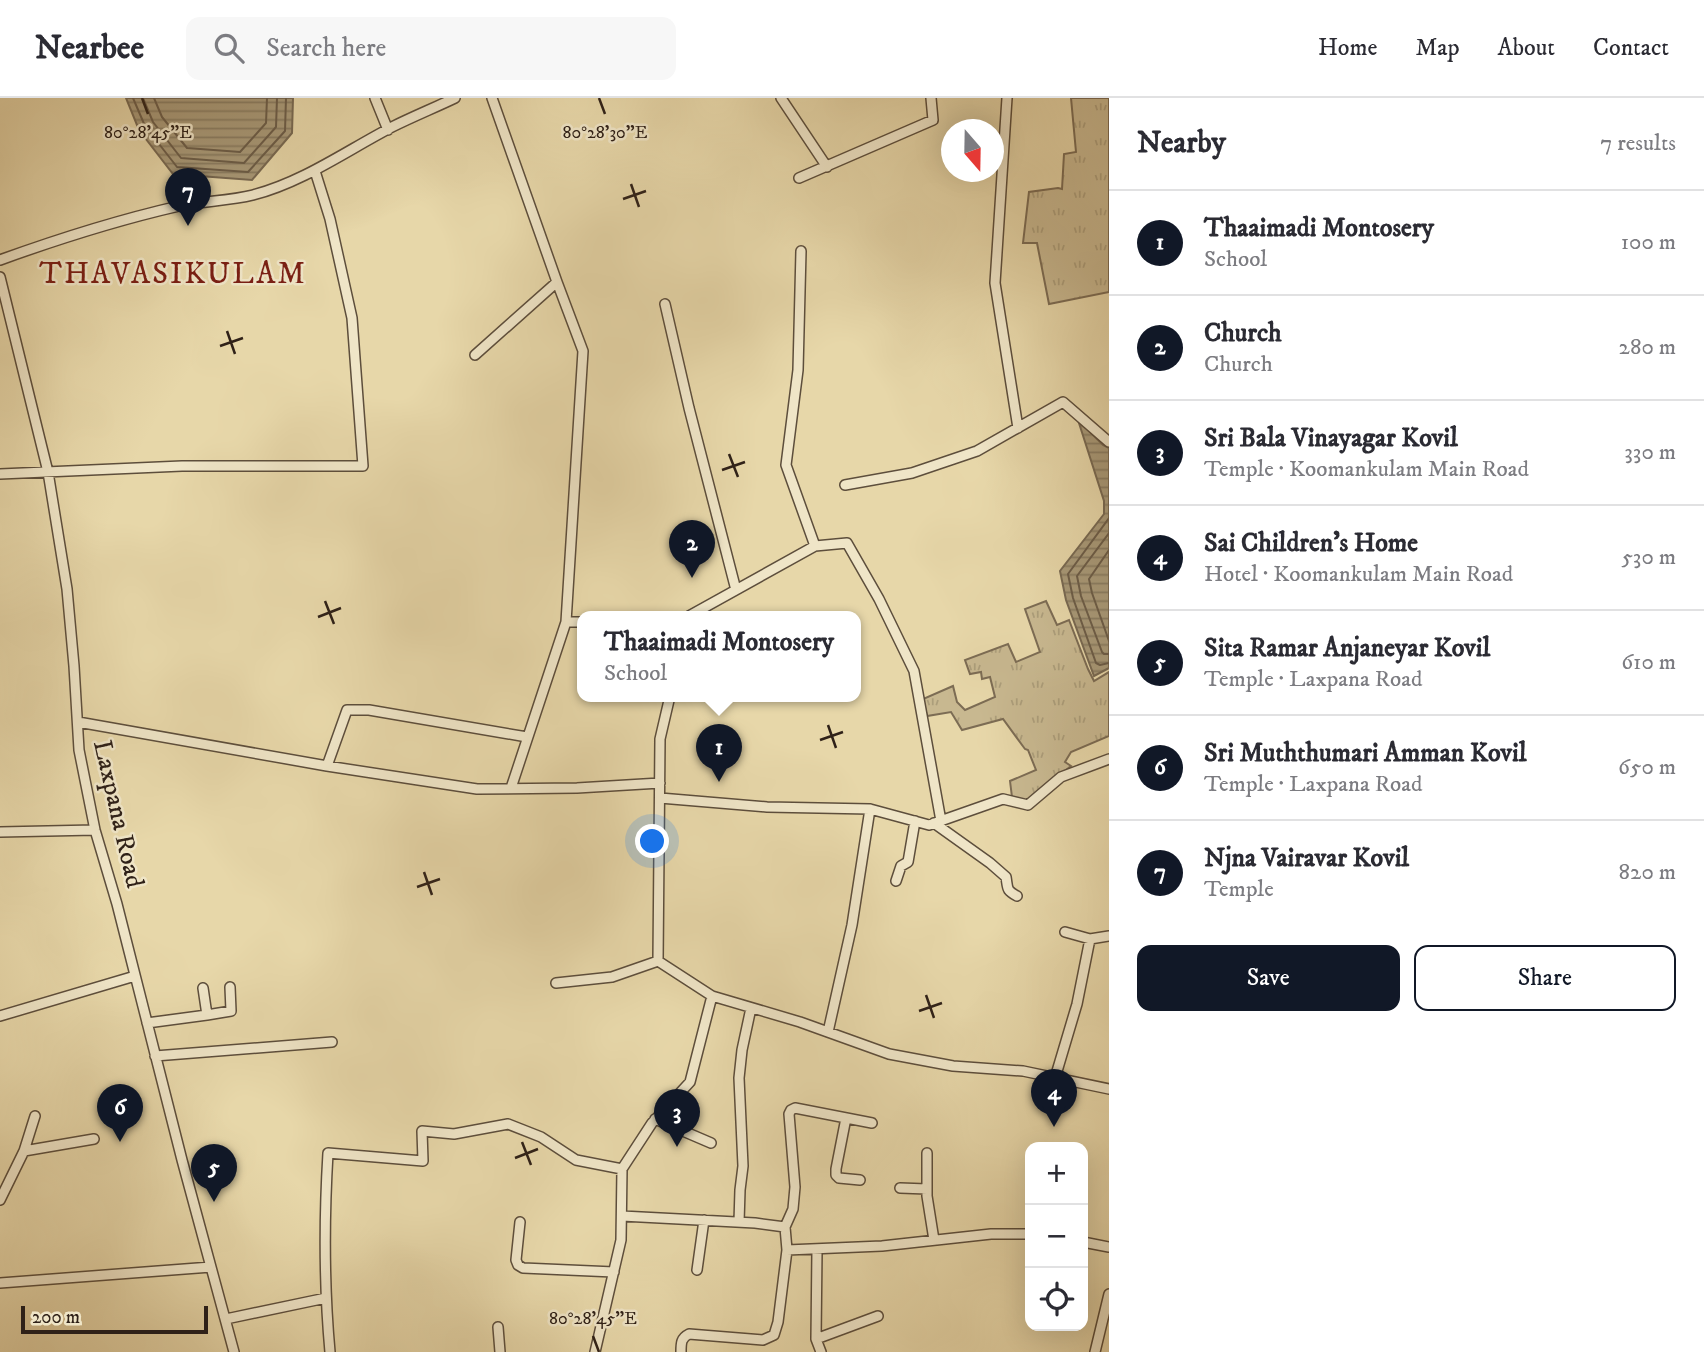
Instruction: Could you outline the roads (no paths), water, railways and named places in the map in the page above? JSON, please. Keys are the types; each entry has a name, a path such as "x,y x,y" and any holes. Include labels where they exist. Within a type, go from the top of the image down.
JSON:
{"street":[{"path":"375,98 388,130"},
{"path":"0,260 55,240 181,206 252,195 286,184 455,98"},
{"path":"492,98 583,351 566,622 511,788"},
{"path":"781,98 827,167"},
{"path":"799,178 933,120 931,98"},
{"path":"1007,98 995,283 1018,428"},
{"path":"0,474 182,466 363,466 352,318 330,219 315,171"},
{"path":"801,251 798,370 786,465 815,546"},
{"name":"Laxpana Road","path":"0,277 48,472 67,589 75,666 79,750 95,830 117,904 234,1352"},
{"path":"475,355 557,282"},
{"path":"665,304 736,590"},
{"path":"845,485 912,473 977,451 1063,402 1109,442"},
{"path":"698,611 815,546 847,543 879,599 914,671 937,822 1006,877 1009,892 1017,896"},
{"path":"566,622 577,622"},
{"path":"658,961 660,739 669,702"},
{"path":"327,766 347,710 369,710 527,737"},
{"path":"78,722 327,766 477,789 576,788 660,783"},
{"path":"660,798 767,807 870,809 929,825 1003,799 1028,805 1061,776 1109,760"},
{"path":"828,1032 852,925 870,809"},
{"path":"896,881 901,866 908,862 915,821"},
{"path":"0,832 95,830"},
{"path":"1065,932 1090,939 1109,936"},
{"path":"1055,1078 1077,1004 1090,939"},
{"path":"556,983 612,977 658,961"},
{"path":"658,961 712,996 889,1054 953,1066 1023,1071 1109,1088"},
{"path":"0,1016 135,976"},
{"path":"147,1023 232,1011 230,987"},
{"path":"203,988 207,1016"},
{"path":"595,1352 621,1240 622,1170 655,1119 690,1082 712,996"},
{"path":"739,1222 743,1166 739,1079 751,1007"},
{"path":"155,1056 332,1042"},
{"path":"681,1352 681,1341 689,1334 763,1340 774,1335 778,1322 786,1250 785,1227 793,1209 795,1187 789,1114 791,1110 794,1108 872,1122"},
{"path":"0,1200 24,1151 35,1116"},
{"path":"846,1118 836,1175 839,1178 860,1180"},
{"path":"655,1119 710,1143"},
{"path":"330,1352 326,1298 325,1200 328,1153 423,1161 422,1131 454,1134 508,1124 541,1137 576,1160 622,1170"},
{"path":"24,1151 94,1139"},
{"path":"927,1153 929,1218 934,1240"},
{"path":"900,1188 927,1189"},
{"path":"622,1216 785,1227"},
{"path":"697,1270 704,1220"},
{"path":"520,1223 517,1265 523,1268 614,1272"},
{"path":"786,1250 882,1246 991,1234 1025,1234"},
{"path":"1088,1243 1109,1247"},
{"path":"817,1250 816,1339 821,1352"},
{"path":"0,1283 211,1267"},
{"path":"1095,1352 1109,1294"},
{"path":"226,1319 326,1298"},
{"path":"816,1339 878,1316"},
{"path":"498,1327 500,1352"}],"water":[{"path":"126,98 293,98 292,133 252,180 173,174 139,130"},
{"path":"1078,420 1109,448 1109,668 1094,676 1066,600 1060,571 1104,514 1104,501"}],"place":[{"name":"Njna Vairavar Kovil","path":"188,226"},
{"name":"Church","path":"692,578"},
{"name":"Thaaimadi Montosery","path":"719,782"},
{"name":"Sai Children's Home","path":"1054,1127"},
{"name":"Sri Muththumari Amman Kovil","path":"120,1142"},
{"name":"Sri Bala Vinayagar Kovil","path":"677,1147"},
{"name":"Sita Ramar Anjaneyar Kovil","path":"214,1202"}],"district":[{"name":"THAVASIKULAM","path":"173,274"}]}
